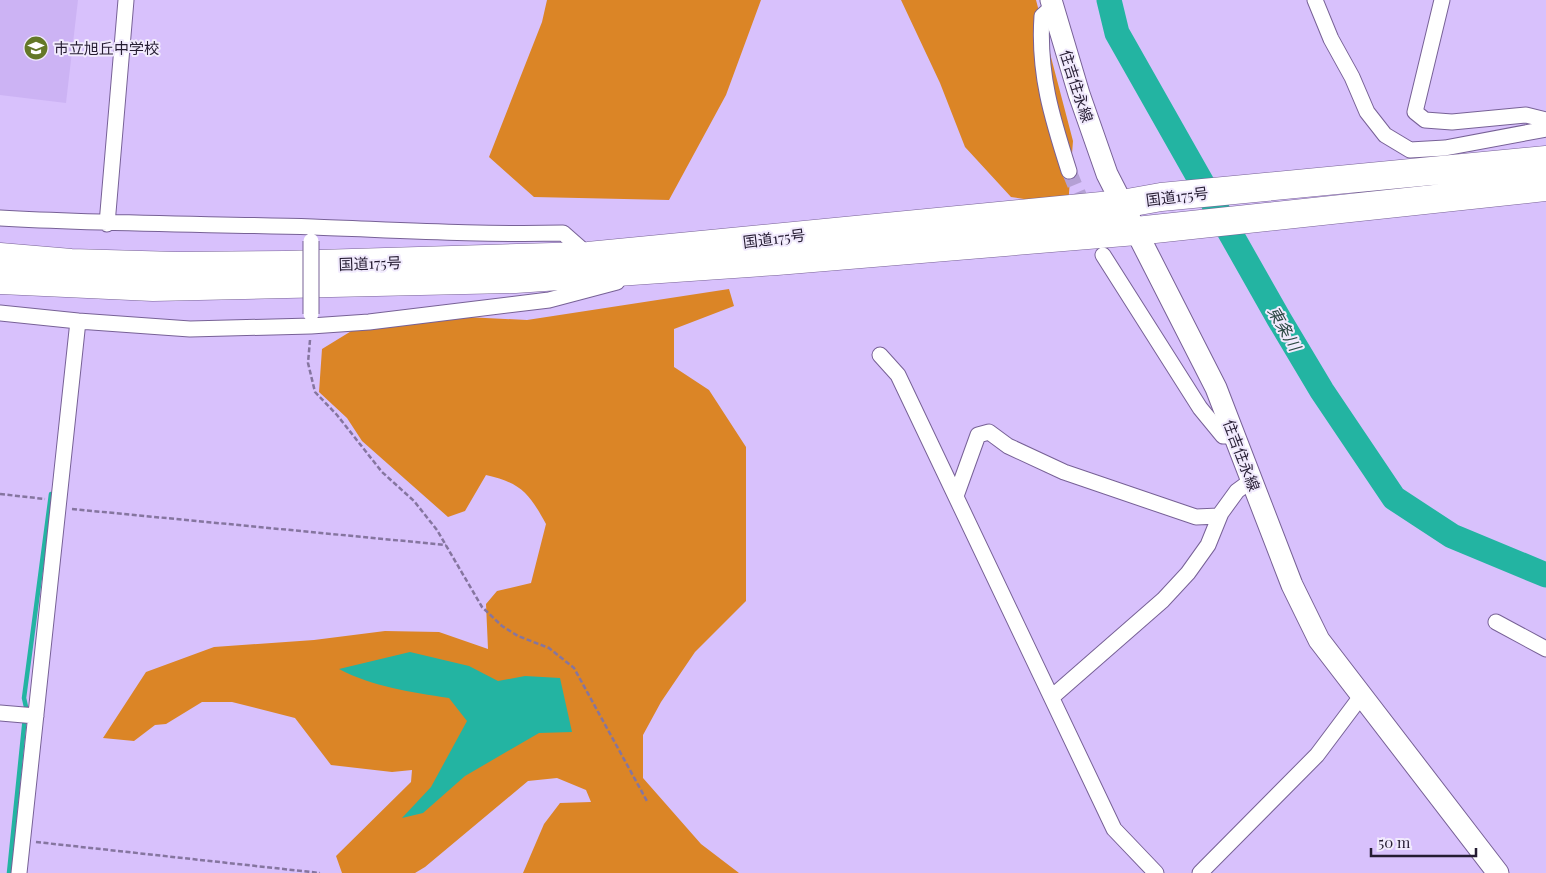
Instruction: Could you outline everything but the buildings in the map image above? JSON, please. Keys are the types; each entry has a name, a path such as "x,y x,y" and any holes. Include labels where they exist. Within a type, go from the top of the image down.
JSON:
{"highway":[{"name":"国道175号","path":"0,258 71,263 187,266 588,256 1122,204 1161,197 1546,160"},
{"name":"国道175号","path":"0,280 153,287 515,280 1136,231 1546,187"}],"main road":[{"name":"住吉住永線","path":"1052,4 1104,165 1216,388 1292,585 1319,640 1498,873"}],"street":[{"path":"107,224 126,0"},
{"path":"1315,0 1331,39 1352,77 1368,112 1385,135 1410,150 1445,148 1546,129"},
{"path":"1442,0 1415,112 1425,120 1434,121 1452,122 1526,116 1546,120"},
{"path":"1052,4 1042,16 1040,47 1049,109 1069,171"},
{"path":"0,218 312,234 563,234 588,256"},
{"path":"311,320 312,234"},
{"path":"1104,255 1200,408 1223,436 1235,436"},
{"path":"0,313 78,321 190,328 311,320 369,322 549,300 673,267"},
{"path":"19,873 78,321"},
{"path":"880,355 898,375 1114,828 1156,873"},
{"path":"956,496 978,435 989,432 1008,446 1064,472 1196,518 1219,516"},
{"path":"1052,697 1163,600 1188,573 1208,545 1219,516 1237,491 1252,480"},
{"path":"1496,622 1546,649"},
{"path":"1200,873 1317,755 1362,695"},
{"path":"0,713 36,716"}],"path":[{"path":"311,320 308,363 315,392 337,414 382,472 414,501 446,545 482,607 502,626 518,636 549,648 574,668 648,803"},
{"path":"0,494 59,504 446,545"},
{"path":"22,841 320,873"}],"shaded area":[{"name":"市立旭丘中学校","path":"0,0 78,0 66,103 0,95"},
{"path":"547,0 761,0 726,95 669,200 534,197 489,157 542,22"},
{"path":"901,0 1036,0 1073,141 1068,206 1011,197 965,147 940,83"},
{"path":"729,289 734,306 674,329 674,367 709,390 746,447 746,601 695,652 661,702 643,735 643,778 701,844 739,873 523,873 544,824 560,803 591,802 586,790 557,778 528,781 425,867 415,873 342,873 336,856 411,782 412,770 392,772 331,765 295,718 232,702 202,702 166,724 155,725 134,741 103,738 146,672 214,647 314,640 385,631 439,632 488,649 486,604 497,591 531,583 546,524 529,497 516,486 486,475 465,511 448,517 362,441 347,418 319,392 322,349 353,330 446,316 527,320"},
{"path":"410,652 469,666 498,681 525,676 560,678 572,732 539,733 465,776 423,813 402,818 431,787 467,721 449,698 379,685 339,669"}],"waterway":[{"name":"東条川","path":"1109,0 1117,33 1279,319 1322,391 1394,498 1452,536 1546,575"},
{"path":"9,873 26,707 24,698 51,494"}],"tunnel":[{"path":"1069,171 1086,212"}],"place":[{"name":"市立旭丘中学校","path":"36,48"}]}
